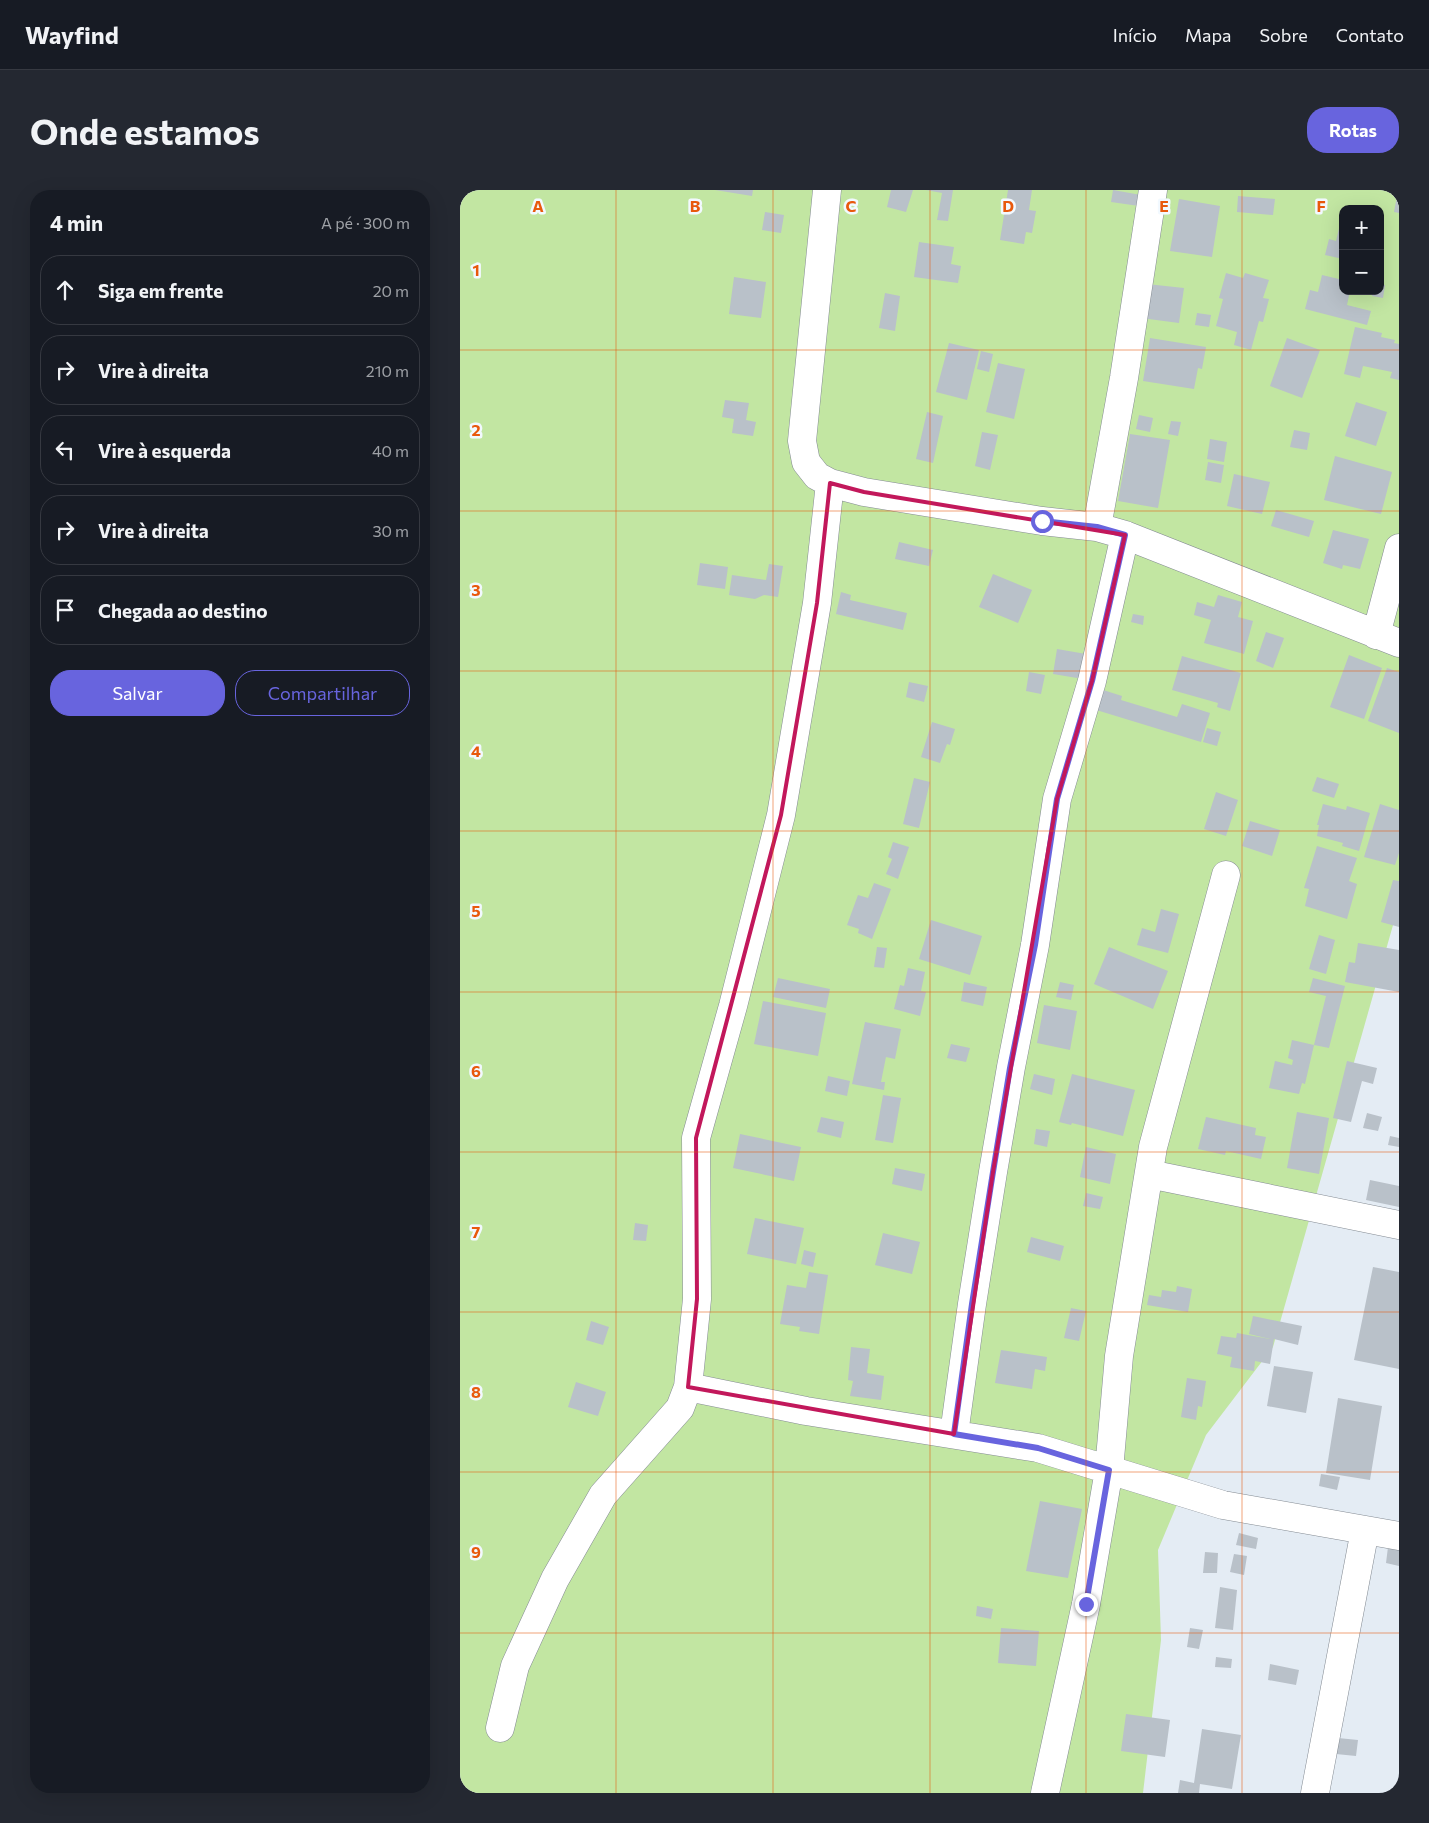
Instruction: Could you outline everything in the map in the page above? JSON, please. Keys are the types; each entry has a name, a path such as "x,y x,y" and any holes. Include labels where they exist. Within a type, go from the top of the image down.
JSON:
{"street":[{"path":"827,190 802,441 806,462 817,476 830,483 864,492 1042,521 1097,527 1125,535 1387,639 1399,548"},
{"path":"1097,527 1124,378 1153,190"},
{"path":"500,1728 515,1666 556,1579 603,1495 680,1408 688,1387 697,1299 696,1138 733,1006 781,815 817,603 830,483"},
{"path":"954,1434 993,1172 1010,1068 1035,945 1057,799 1092,681 1125,535"},
{"path":"1045,1793 1086,1604 1109,1470 1118,1356 1153,1148 1226,875"},
{"path":"1149,1174 1399,1225"},
{"path":"688,1387 806,1411 1038,1448 1223,1505 1399,1536"},
{"path":"1315,1793 1365,1530"}],"highlighted area":[{"path":"830,483 864,492 1125,535 1092,681 1057,799 993,1172 954,1434 688,1387 697,1299 696,1138 781,815 817,603"}],"green space":[{"path":"460,190 1399,190 1399,904 1273,1347 1206,1435 1158,1550 1161,1640 1143,1793 460,1793"}],"building":[{"path":"715,190 753,190 752,196"},
{"path":"891,190 913,190 906,212 887,207"},
{"path":"926,190 953,190 948,221 937,220 942,193"},
{"path":"1008,190 1032,190 1029,210 1036,211 1032,233 1026,232 1024,244 1000,240"},
{"path":"1113,190 1141,195 1139,206 1111,202"},
{"path":"1399,190 1399,213 1394,212"},
{"path":"1238,196 1275,199 1273,215 1237,212"},
{"path":"1179,199 1220,206 1212,257 1170,251"},
{"path":"765,212 784,215 781,233 762,230"},
{"path":"1339,228 1339,258 1325,255 1329,239 1336,241"},
{"path":"919,242 954,247 951,264 961,266 958,283 914,277"},
{"path":"1226,273 1243,278 1245,273 1269,280 1263,298 1269,299 1263,322 1259,321 1251,350 1234,345 1237,332 1216,326 1223,299 1219,298"},
{"path":"1322,275 1339,279 1339,295 1349,295 1347,305 1371,311 1367,325 1305,309 1310,290 1318,292"},
{"path":"734,277 766,282 761,318 729,314"},
{"path":"1147,284 1184,288 1179,323 1141,318"},
{"path":"885,293 900,296 895,331 879,328"},
{"path":"1372,295 1383,295 1383,298"},
{"path":"1197,313 1211,315 1209,327 1195,325"},
{"path":"1355,327 1382,333 1381,337 1395,340 1394,343 1399,344 1399,380 1390,378 1392,372 1363,366 1360,378 1344,374"},
{"path":"1150,338 1206,347 1202,369 1198,368 1194,389 1143,381"},
{"path":"1287,338 1320,350 1302,398 1270,386"},
{"path":"949,343 979,350 967,400 936,392"},
{"path":"981,351 993,354 989,372 977,369"},
{"path":"998,363 1025,369 1014,419 986,412"},
{"path":"725,400 749,403 746,420 756,422 753,436 732,433 734,419 722,417"},
{"path":"1356,402 1387,412 1376,446 1345,436"},
{"path":"927,412 943,416 933,463 916,459"},
{"path":"1139,415 1153,418 1150,432 1136,429"},
{"path":"1171,421 1181,422 1178,436 1168,434"},
{"path":"1294,430 1310,433 1307,450 1290,447"},
{"path":"982,432 998,435 990,470 975,466"},
{"path":"1130,434 1170,440 1158,508 1118,501"},
{"path":"1210,439 1227,442 1224,462 1207,459"},
{"path":"1335,456 1392,472 1381,514 1324,500"},
{"path":"1208,462 1224,465 1221,483 1205,480"},
{"path":"1234,474 1270,482 1262,514 1227,506"},
{"path":"1276,510 1314,521 1309,537 1271,526"},
{"path":"1333,530 1369,539 1360,569 1343,565 1342,569 1323,563"},
{"path":"899,542 933,550 929,566 895,559"},
{"path":"700,563 728,567 725,589 697,585"},
{"path":"769,564 783,566 778,597 764,595 755,599 729,595 732,575 766,580"},
{"path":"993,574 1032,590 1018,623 979,607"},
{"path":"841,592 851,595 850,600 907,613 903,630 836,614"},
{"path":"1218,595 1242,602 1238,617 1253,621 1244,654 1204,643 1211,620 1194,615 1197,602 1214,607"},
{"path":"1133,614 1144,616 1143,625 1131,622"},
{"path":"1266,632 1284,638 1273,668 1256,661"},
{"path":"1057,649 1086,654 1083,679 1053,674"},
{"path":"1349,655 1382,668 1364,719 1330,707"},
{"path":"1182,656 1241,673 1230,711 1217,707 1218,703 1172,690"},
{"path":"1387,668 1399,672 1399,733 1368,721"},
{"path":"1029,672 1045,675 1041,694 1026,691"},
{"path":"909,682 928,686 924,702 906,697"},
{"path":"1100,689 1122,696 1121,700 1177,717 1182,704 1210,713 1201,742 1093,709"},
{"path":"932,722 955,729 950,745 947,744 940,763 921,757"},
{"path":"1207,728 1221,732 1217,746 1203,742"},
{"path":"1317,777 1339,784 1334,798 1312,791"},
{"path":"914,778 930,782 919,828 903,824"},
{"path":"1216,792 1238,800 1226,836 1204,829"},
{"path":"1323,804 1346,810 1347,806 1370,813 1359,851 1342,846 1343,843 1317,836 1319,825 1317,825"},
{"path":"1380,804 1399,810 1399,853 1395,865 1364,857"},
{"path":"1250,821 1280,830 1272,856 1242,846"},
{"path":"893,842 909,847 898,879 886,874 892,859 888,857"},
{"path":"1317,846 1357,858 1349,881 1357,884 1347,919 1305,906 1309,889 1304,888"},
{"path":"1393,880 1399,881 1399,927 1381,922"},
{"path":"874,883 891,889 872,939 858,933 859,929 847,925 858,895 868,898"},
{"path":"1161,909 1179,914 1168,953 1137,945 1142,928 1155,932"},
{"path":"931,920 982,936 970,975 919,959"},
{"path":"1319,935 1335,940 1326,974 1309,969"},
{"path":"1358,943 1399,950 1399,992 1345,982 1349,962 1355,963"},
{"path":"877,947 887,948 884,968 874,967"},
{"path":"1109,947 1168,971 1153,1009 1094,984"},
{"path":"908,968 925,972 921,991 926,992 920,1016 894,1009 900,985 904,986"},
{"path":"778,978 830,989 826,1008 773,997"},
{"path":"1313,978 1345,986 1329,1048 1314,1045 1326,996 1309,992"},
{"path":"964,982 987,987 983,1006 961,1001"},
{"path":"1060,982 1074,985 1071,1000 1056,997"},
{"path":"763,1001 826,1013 818,1056 754,1044"},
{"path":"1044,1005 1077,1011 1070,1050 1037,1043"},
{"path":"865,1022 901,1029 895,1059 886,1057 881,1082 885,1082 884,1090 852,1084"},
{"path":"1292,1040 1314,1045 1305,1084 1302,1083 1299,1094 1269,1088 1275,1061 1292,1065 1293,1060 1288,1058"},
{"path":"951,1044 970,1048 966,1062 947,1058"},
{"path":"1347,1061 1377,1068 1373,1084 1362,1081 1351,1122 1333,1118"},
{"path":"1034,1074 1055,1079 1052,1095 1030,1089"},
{"path":"1072,1074 1135,1090 1123,1136 1072,1123 1071,1125 1059,1122"},
{"path":"828,1076 850,1081 847,1096 825,1091"},
{"path":"883,1095 901,1098 893,1143 875,1140"},
{"path":"1297,1112 1329,1118 1319,1174 1287,1168"},
{"path":"1367,1113 1382,1117 1378,1131 1363,1128"},
{"path":"821,1117 844,1122 841,1138 817,1132"},
{"path":"1206,1117 1256,1128 1255,1135 1266,1137 1261,1159 1226,1151 1225,1155 1198,1149"},
{"path":"1036,1129 1050,1131 1047,1147 1034,1144"},
{"path":"740,1134 801,1147 794,1181 733,1168"},
{"path":"1390,1136 1399,1138 1399,1147 1388,1145"},
{"path":"1086,1147 1116,1154 1110,1184 1080,1177"},
{"path":"895,1168 925,1174 922,1191 892,1184"},
{"path":"1370,1180 1399,1186 1399,1207 1366,1200"},
{"path":"1086,1193 1103,1197 1100,1209 1083,1206"},
{"path":"755,1218 804,1228 796,1264 747,1254"},
{"path":"635,1223 648,1225 646,1241 633,1240"},
{"path":"883,1233 920,1242 912,1274 875,1265"},
{"path":"1031,1237 1064,1246 1060,1261 1027,1252"},
{"path":"804,1250 816,1253 813,1267 801,1264"},
{"path":"1373,1267 1399,1272 1399,1369 1354,1360"},
{"path":"809,1272 828,1275 819,1334 799,1331 800,1327 780,1324 787,1285 806,1288"},
{"path":"1177,1286 1192,1289 1188,1312 1147,1305 1149,1295 1161,1297 1162,1290 1176,1292"},
{"path":"1071,1308 1086,1311 1079,1341 1064,1338"},
{"path":"1253,1316 1302,1326 1298,1345 1274,1339 1270,1364 1255,1361 1254,1371 1230,1367 1232,1357 1217,1354 1221,1336 1236,1338 1237,1333 1270,1339 1249,1334"},
{"path":"591,1321 609,1327 603,1345 586,1340"},
{"path":"851,1347 870,1349 867,1373 884,1376 881,1400 850,1396 853,1381 848,1380"},
{"path":"1001,1350 1047,1357 1045,1371 1035,1369 1032,1389 995,1383"},
{"path":"1274,1366 1313,1372 1306,1413 1267,1406"},
{"path":"1187,1378 1206,1381 1202,1407 1198,1406 1196,1420 1181,1417"},
{"path":"576,1382 606,1392 598,1416 568,1407"},
{"path":"1338,1398 1382,1406 1370,1480 1326,1473"},
{"path":"1321,1474 1340,1477 1337,1490 1319,1486"},
{"path":"1040,1501 1082,1509 1068,1578 1026,1571"},
{"path":"1239,1533 1258,1538 1256,1549 1236,1545"},
{"path":"1388,1547 1399,1549 1399,1566 1386,1563"},
{"path":"1205,1552 1218,1553 1217,1573 1203,1573"},
{"path":"1234,1554 1247,1556 1244,1575 1230,1572"},
{"path":"1220,1587 1237,1590 1233,1630 1215,1628"},
{"path":"977,1606 993,1609 991,1619 976,1616"},
{"path":"1001,1628 1039,1631 1036,1666 998,1663"},
{"path":"1190,1628 1203,1630 1199,1649 1187,1647"},
{"path":"1216,1657 1232,1659 1231,1668 1215,1667"},
{"path":"1270,1664 1299,1670 1296,1685 1268,1680"},
{"path":"1126,1714 1170,1720 1165,1757 1121,1751"},
{"path":"1202,1729 1241,1735 1232,1789 1200,1784 1199,1793 1178,1793 1180,1780 1194,1783"},
{"path":"1338,1738 1358,1740 1356,1756 1336,1754"}],"route":[{"path":"1042,521 1097,527 1125,535 1092,681 1057,799 1035,945 1010,1068 993,1172 954,1434 1038,1448 1109,1470 1086,1604"}]}
